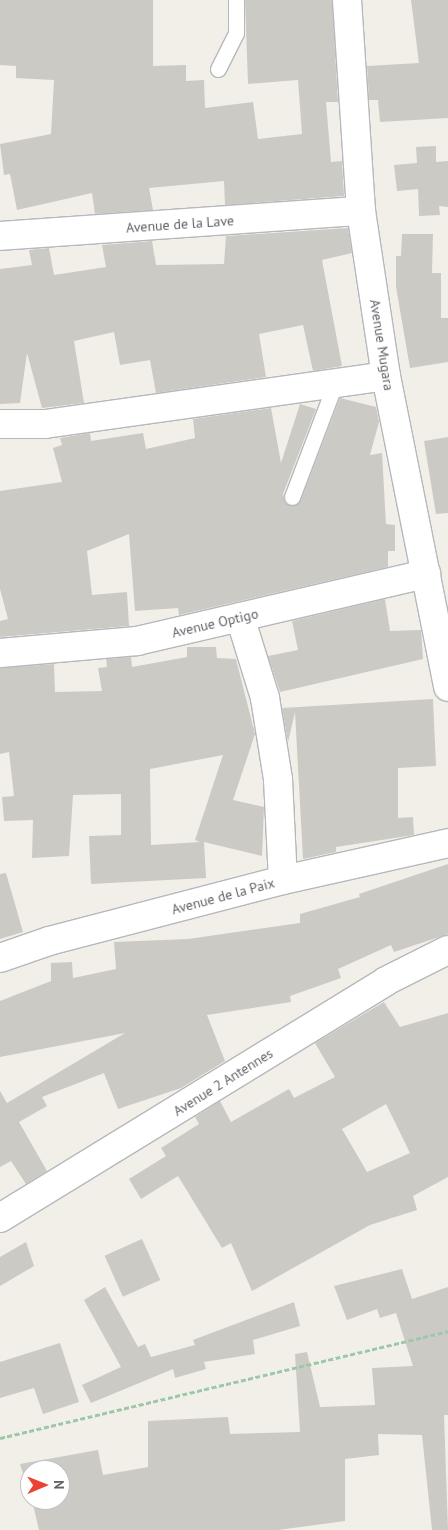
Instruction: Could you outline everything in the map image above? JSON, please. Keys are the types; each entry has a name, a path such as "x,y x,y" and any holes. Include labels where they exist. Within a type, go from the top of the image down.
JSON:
{"street":[{"name":"Avenue Mugara","path":"347,0 361,211 386,376 448,687"},
{"name":"Avenue de la Lave","path":"0,236 361,211"},
{"path":"0,424 55,423 386,376"},
{"name":"Avenue Optigo","path":"0,653 137,641 426,574"},
{"path":"240,617 265,698 278,779 283,880"},
{"name":"Avenue de la Paix","path":"0,958 49,941 283,880 448,843"},
{"name":"Avenue 2 Antennes","path":"0,1218 386,981 448,950"}],"lane":[{"path":"218,70 236,33 236,0"},
{"path":"292,497 335,384"}],"path":[{"path":"0,1438 448,1331"}],"building":[{"path":"0,0 153,0 153,66 186,65 186,81 204,80 205,108 253,102 258,139 302,134 298,80 248,84 245,0 332,0 338,102 326,102 331,162 342,161 344,196 225,205 224,181 149,188 153,210 95,214 92,193 17,210 10,174 4,175 0,144 51,134 54,80 16,78 16,66 0,65"},
{"path":"411,0 448,0 448,118 380,122 378,100 369,100 367,66 419,63"},
{"path":"436,146 436,162 448,161 448,207 439,206 440,215 419,216 418,189 397,191 394,165 417,163 416,147"},
{"path":"348,228 352,253 322,260 342,366 313,371 303,325 259,334 266,377 156,393 150,360 120,365 114,332 74,341 84,403 42,408 27,353 20,403 0,404 0,269 32,265 29,250 49,248 54,275 106,267 102,245 152,241 156,265 224,264 226,236"},
{"path":"402,234 433,234 432,273 441,273 441,318 448,318 448,362 410,368 396,287 396,256 401,256"},
{"path":"340,398 376,407 379,422 370,455 382,453 386,524 395,525 395,551 388,551 388,567 179,615 178,608 135,611 129,534 87,551 92,595 127,592 129,626 0,637 0,621 8,619 0,589 0,491 62,482 53,448 62,445 60,438 90,433 91,441 143,433 146,449 195,438 193,419 271,408 281,463 300,404 316,409 283,494 285,503 293,506 301,500"},
{"path":"448,437 448,513 436,514 424,441"},
{"path":"385,599 390,631 421,630 423,659 280,692 268,656 298,650 292,621"},
{"path":"187,647 216,647 217,658 236,659 255,734 233,800 264,807 262,856 204,842 206,878 91,884 89,836 121,835 121,794 73,795 69,856 32,858 33,820 4,821 2,797 14,796 9,752 0,754 0,668 54,664 55,692 102,691 98,668 107,667 106,659 131,657 132,667 187,657","holes":["223,755 195,840 200,842 151,845 150,769"]},
{"path":"433,699 436,766 398,768 398,818 413,817 414,835 336,847 336,852 303,859 295,712 288,742 282,708"},
{"path":"448,864 448,934 394,952 391,945 338,969 341,978 290,996 291,1002 207,1015 225,1061 181,1088 118,1109 104,1073 42,1097 47,1106 19,1122 47,1171 26,1184 11,1161 0,1167 0,1091 7,1103 125,1033 0,1057 0,1001 51,981 51,963 72,962 73,978 116,969 114,942 188,939 300,923 300,914 360,897 359,894"},
{"path":"6,873 23,932 0,939 0,874"},
{"path":"384,1002 400,1027 448,1013 448,1177 413,1196 417,1210 370,1225 252,1291 231,1243 222,1248 178,1176 141,1199 129,1179 166,1156 161,1148 199,1124 195,1117 220,1101 231,1122 289,1089 294,1098 335,1077 315,1043","holes":["386,1104 410,1153 367,1172 342,1129"]},
{"path":"142,1239 160,1280 123,1297 105,1256"},
{"path":"26,1242 34,1266 0,1286 0,1257"},
{"path":"402,1269 412,1299 448,1287 448,1415 444,1415 448,1530 432,1530 422,1435 378,1434 379,1455 345,1459 345,1521 278,1530 39,1530 34,1510 70,1510 70,1460 42,1460 98,1450 103,1475 148,1467 148,1421 228,1417 230,1434 300,1432 295,1354 307,1352 320,1407 375,1405 372,1368 413,1366 396,1313 380,1318 377,1309 347,1320 334,1286"},
{"path":"105,1287 138,1347 145,1344 151,1357 195,1345 193,1340 294,1302 300,1326 253,1340 255,1354 204,1362 206,1369 175,1378 173,1369 91,1403 82,1385 121,1367 84,1300"},
{"path":"60,1343 79,1402 43,1414 34,1388 0,1398 0,1362"}]}
